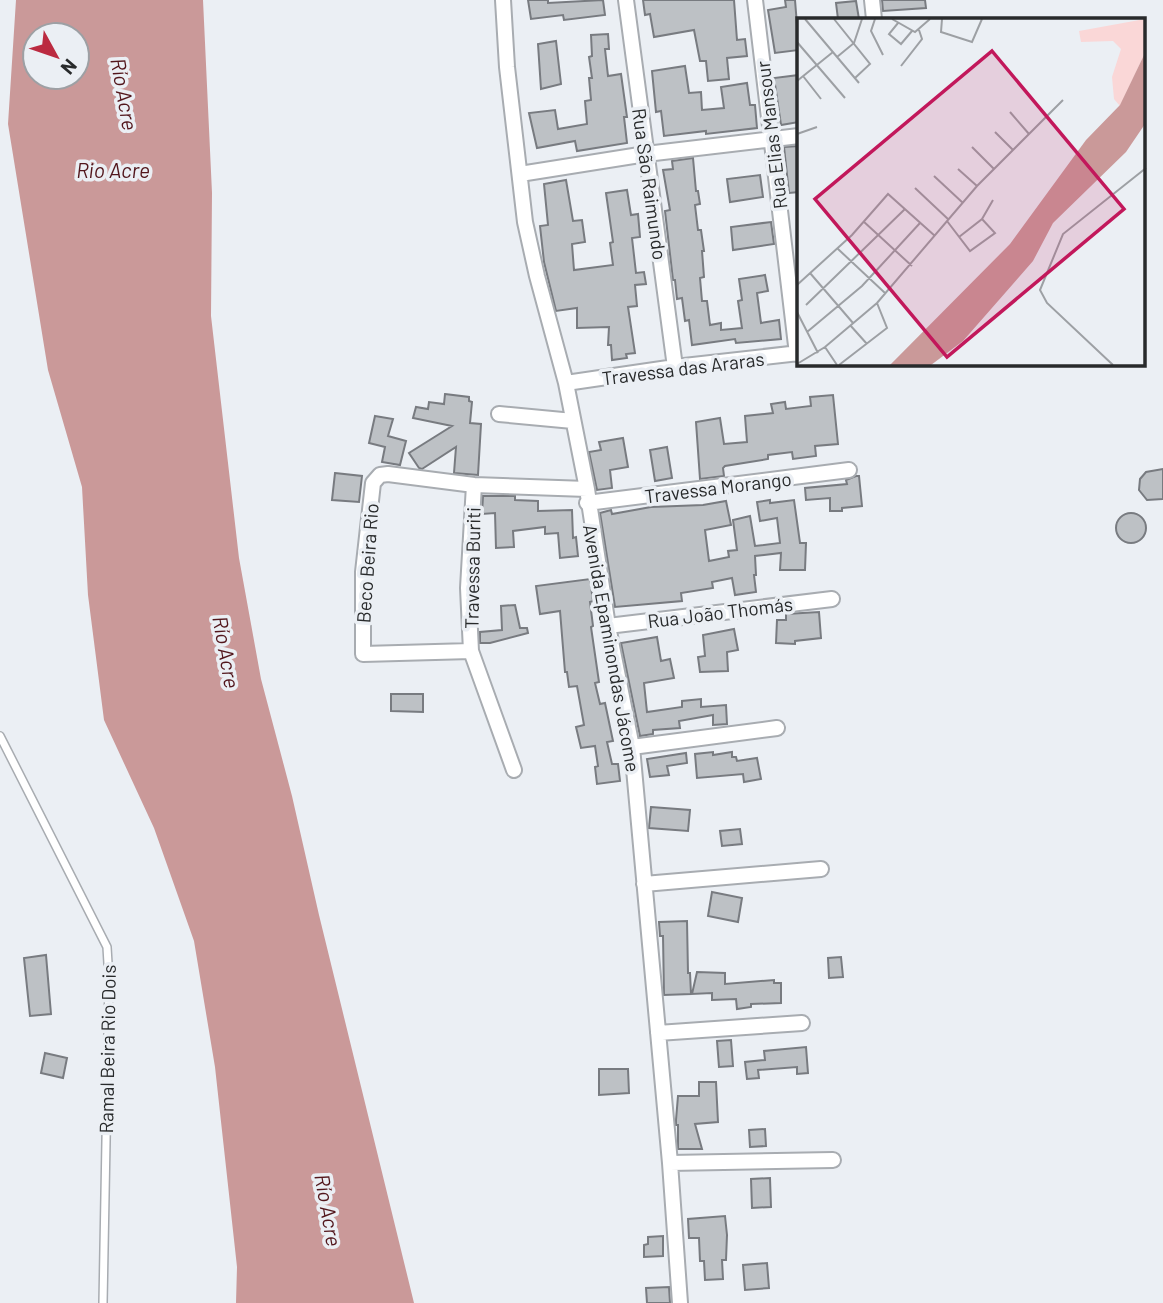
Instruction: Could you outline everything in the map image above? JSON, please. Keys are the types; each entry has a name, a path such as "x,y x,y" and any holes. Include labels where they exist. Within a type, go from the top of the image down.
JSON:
{"street":[{"name":"Avenida Epaminondas Jácome","path":"502,0 525,222 566,383 632,747 680,1303"},
{"name":"Rua São Raimundo","path":"626,0 675,367"},
{"name":"Rua Elias Mansour","path":"755,0 797,345"},
{"path":"872,0 874,18"},
{"path":"520,174 797,136"},
{"name":"Travessa das Araras","path":"566,383 797,353"},
{"path":"499,414 573,421"},
{"name":"Travessa Morango","path":"380,475 587,496 849,470"},
{"name":"Beco Beira Rio","path":"363,654 363,572 373,483 380,475"},
{"name":"Travessa Buriti","path":"474,485 468,588 471,651 514,770"},
{"name":"Rua João Thomás","path":"608,626 832,599"},
{"name":"Travessa Buriti","path":"363,654 471,651"},
{"path":"632,747 777,728"},
{"path":"644,884 821,869"},
{"path":"658,1033 802,1023"},
{"path":"670,1163 833,1160"}],"lane":[{"name":"Ramal Beira Rio Dois","path":"0,736 107,947 109,980 103,1303"}],"water":[{"name":"Rio Acre","path":"16,0 203,0 212,193 211,316 239,558 261,679 292,796 414,1303 236,1303 237,1267 215,1067 194,941 154,828 104,720 88,595 82,487 48,370 8,124"}],"building":[{"path":"528,0 548,0 548,3 603,0 605,15 564,20 563,15 531,19"},
{"path":"643,0 734,0 737,40 745,39 747,56 727,58 729,79 708,81 706,61 700,61 694,30 654,37 650,14 645,15"},
{"path":"785,0 795,0 797,50 775,53 768,10 786,7"},
{"path":"882,0 925,0 926,8 883,11"},
{"path":"856,1 859,18 838,18 836,3"},
{"path":"608,34 609,49 605,49 608,76 621,74 627,117 624,117 627,143 577,151 575,141 537,148 529,113 555,110 558,129 587,124 585,101 591,100 591,35"},
{"path":"556,41 561,84 541,89 538,44"},
{"path":"685,66 689,93 701,92 702,110 724,108 721,87 747,83 750,105 755,105 757,128 664,136 661,111 656,112 652,71"},
{"path":"797,75 797,122 781,125 774,78"},
{"path":"797,146 797,192 789,193 784,147"},
{"path":"693,158 700,204 695,205 704,251 704,277 700,278 702,301 707,301 710,325 721,323 721,330 742,328 738,301 742,300 739,279 765,275 768,291 757,293 761,323 779,320 781,339 736,343 735,339 692,345 689,320 685,321 682,298 677,299 673,280 665,211 670,210 663,170 673,169 672,161"},
{"path":"760,175 763,197 730,202 727,179"},
{"path":"566,180 573,221 582,220 585,242 572,244 574,270 613,265 610,243 613,242 606,193 627,190 631,215 638,214 640,237 632,238 636,273 644,272 646,284 635,285 637,306 628,307 635,353 626,354 627,358 612,360 611,345 608,345 609,327 577,328 577,308 556,311 544,262 540,226 548,225 544,184"},
{"path":"771,222 774,244 733,250 731,227"},
{"path":"445,394 469,397 472,402 470,423 481,424 478,475 454,473 456,447 422,469 409,453 452,426 413,418 416,407 428,409 429,402 444,404"},
{"path":"833,395 838,444 815,446 816,456 793,459 792,452 768,455 768,459 725,466 724,476 700,479 696,422 720,418 724,444 747,442 745,416 773,413 771,404 785,402 786,409 811,406 810,397"},
{"path":"375,416 393,419 388,436 406,441 400,465 382,462 385,447 369,443"},
{"path":"623,438 628,467 610,470 612,488 597,490 589,452 601,450 599,442"},
{"path":"667,447 672,478 655,481 650,450"},
{"path":"1163,469 1163,499 1147,500 1139,490 1140,479 1146,472"},
{"path":"335,473 362,476 359,502 332,500"},
{"path":"859,476 862,506 830,511 830,498 806,500 805,488 847,484 846,480"},
{"path":"483,496 515,496 515,500 538,501 538,511 572,510 573,538 576,537 578,556 560,558 558,533 545,534 545,527 513,531 514,547 496,548 495,513 482,514"},
{"path":"770,500 770,503 794,500 800,543 806,543 805,570 780,570 781,553 755,556 756,592 735,595 732,578 712,582 713,588 681,593 682,601 615,607 600,513 611,510 612,514 651,507 703,505 726,501 731,525 705,530 709,561 729,557 728,551 737,550 733,520 750,516 755,546 780,543 777,518 760,521 757,502"},
{"path":"1131,513 1142,517 1146,528 1142,539 1131,543 1120,539 1116,528 1120,517"},
{"path":"590,579 593,601 590,602 591,627 599,682 595,683 600,704 605,703 613,741 607,742 612,764 618,764 620,781 597,784 595,746 581,748 576,727 584,725 577,686 569,687 565,672 560,611 540,614 536,586"},
{"path":"515,605 520,628 527,628 528,633 480,643 480,632 502,630 501,606"},
{"path":"819,612 821,638 795,641 795,644 776,643 777,620 786,620 786,614"},
{"path":"734,629 738,650 727,652 728,671 700,672 698,657 705,656 703,635"},
{"path":"657,637 661,661 670,659 674,678 644,683 647,712 682,707 682,701 701,699 701,707 726,705 727,724 713,725 713,715 679,721 680,728 653,730 653,734 640,736 621,643"},
{"path":"391,694 423,694 423,712 391,711"},
{"path":"713,752 713,755 732,752 732,757 736,757 737,761 757,758 761,779 744,782 743,774 697,778 695,754"},
{"path":"686,753 687,763 667,766 669,775 650,777 647,759"},
{"path":"651,807 690,810 688,831 649,828"},
{"path":"740,829 742,844 722,846 720,831"},
{"path":"712,892 742,898 738,922 708,916"},
{"path":"687,921 691,994 664,995 663,936 660,936 659,922"},
{"path":"46,955 51,1014 30,1016 24,958"},
{"path":"841,957 843,977 829,978 828,958"},
{"path":"697,972 725,973 725,984 774,980 774,983 781,983 781,1003 751,1004 751,1007 737,1009 736,999 712,1000 712,993 692,994"},
{"path":"731,1040 733,1066 719,1067 717,1041"},
{"path":"806,1047 808,1073 797,1074 797,1067 758,1070 759,1078 747,1079 745,1062 765,1060 764,1051"},
{"path":"45,1053 67,1058 63,1078 41,1073"},
{"path":"599,1069 628,1069 629,1093 599,1095"},
{"path":"699,1082 716,1082 718,1122 695,1124 702,1149 678,1149 678,1096 699,1096"},
{"path":"765,1129 766,1146 750,1147 749,1130"},
{"path":"770,1178 771,1207 752,1208 751,1179"},
{"path":"725,1216 727,1235 726,1260 722,1260 723,1279 705,1280 704,1261 700,1261 699,1238 689,1238 688,1219"},
{"path":"663,1236 663,1256 644,1257 644,1245 648,1244 648,1237"},
{"path":"767,1263 769,1288 745,1290 743,1265"},
{"path":"669,1287 670,1303 647,1303 646,1288"}],"water label":[{"name":"Río Acre","path":"125,94"},
{"name":"Río Acre","path":"227,652"},
{"name":"Río Acre","path":"329,1210"}]}
